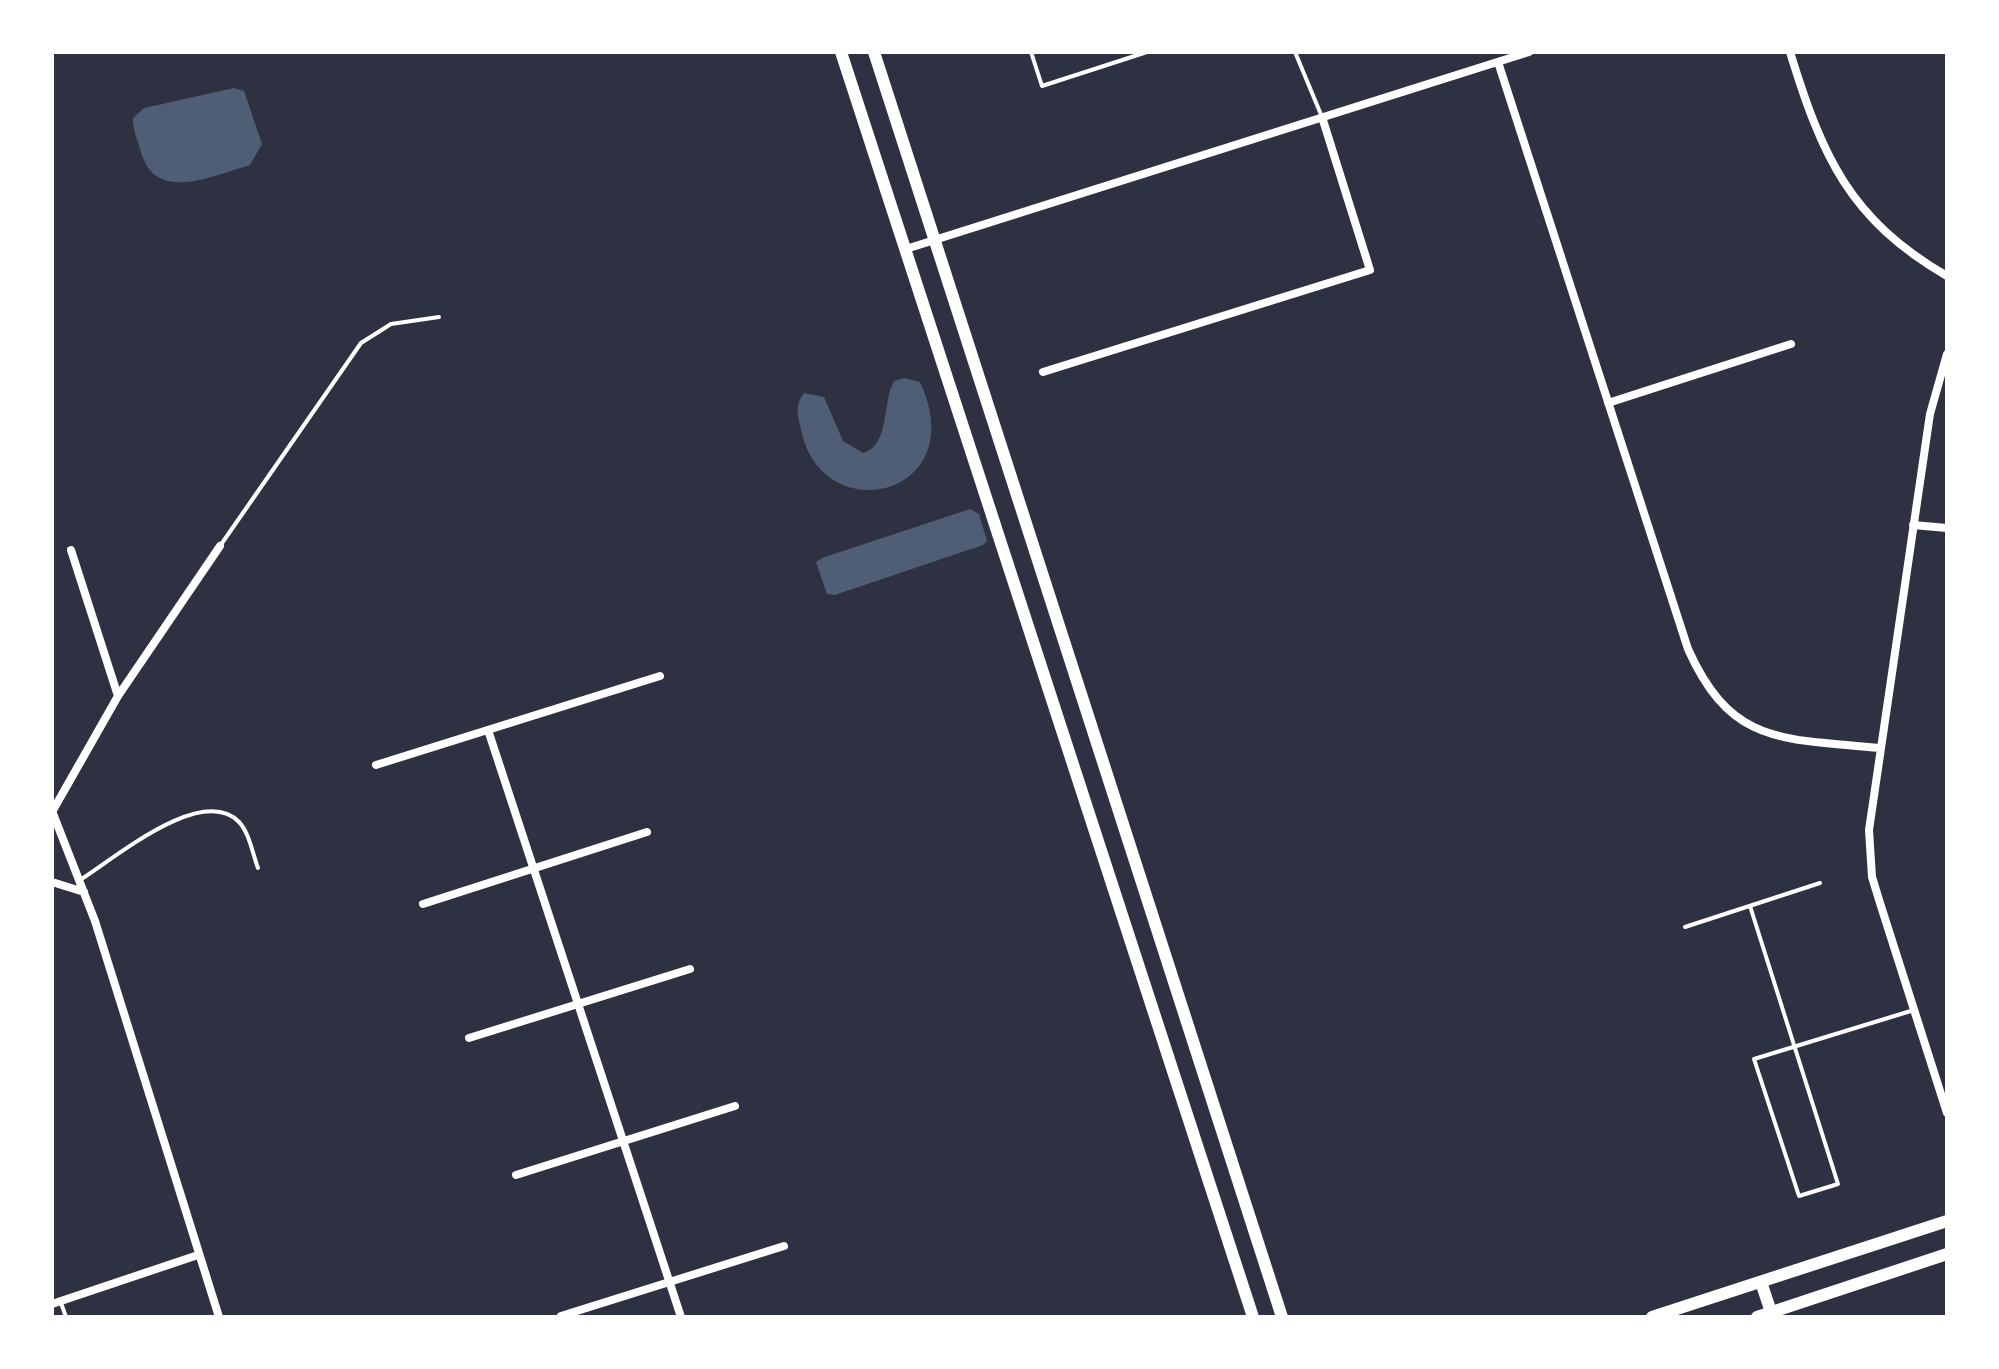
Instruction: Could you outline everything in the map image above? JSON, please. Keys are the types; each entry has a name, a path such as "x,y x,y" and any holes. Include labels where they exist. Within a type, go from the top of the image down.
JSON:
{"main road":[{"path":"841,52 1253,1317"},
{"path":"874,52 1282,1317"},
{"path":"1652,1317 1947,1221"},
{"path":"1757,1317 1947,1254"},
{"path":"1761,1282 1771,1312"}],"street":[{"path":"906,249 1529,52"},
{"path":"1790,52 1817,134 1840,180 1886,233 1947,276"},
{"path":"1498,62 1688,649 1703,683 1746,727 1773,735 1880,748"},
{"path":"1043,372 1370,270 1322,117"},
{"path":"1608,403 1791,344"},
{"path":"1947,354 1930,414 1869,830 1872,877 1947,1113"},
{"path":"1913,525 1947,528"},
{"path":"219,1317 84,892 52,812 118,696 220,546"},
{"path":"71,550 118,696"},
{"path":"376,765 660,676"},
{"path":"488,730 681,1317"},
{"path":"423,904 647,832"},
{"path":"52,882 84,892"},
{"path":"469,1038 690,969"},
{"path":"516,1175 735,1106"},
{"path":"561,1316 784,1246"},
{"path":"56,1302 198,1255"}],"lane":[{"path":"1031,52 1042,86 1147,52"},
{"path":"1295,52 1322,117"},
{"path":"220,546 361,343 391,324 439,317"},
{"path":"80,880 189,812 211,810 226,812 241,824 258,868"},
{"path":"1685,927 1820,883"},
{"path":"1750,906 1794,1047 1838,1184 1799,1196 1754,1059 1794,1047 1914,1010"},
{"path":"56,1302 66,1317"}],"water":[{"path":"234,88 244,91 262,144 250,165 188,182 160,178 150,170 137,141 133,118 144,108"},
{"path":"904,378 920,382 931,421 927,452 912,474 890,487 863,490 838,482 816,464 802,434 798,413 804,393 824,397 843,441 863,453 878,442 890,390 894,381"},
{"path":"970,509 979,514 987,541 983,545 835,595 827,594 816,562 822,558"}]}
